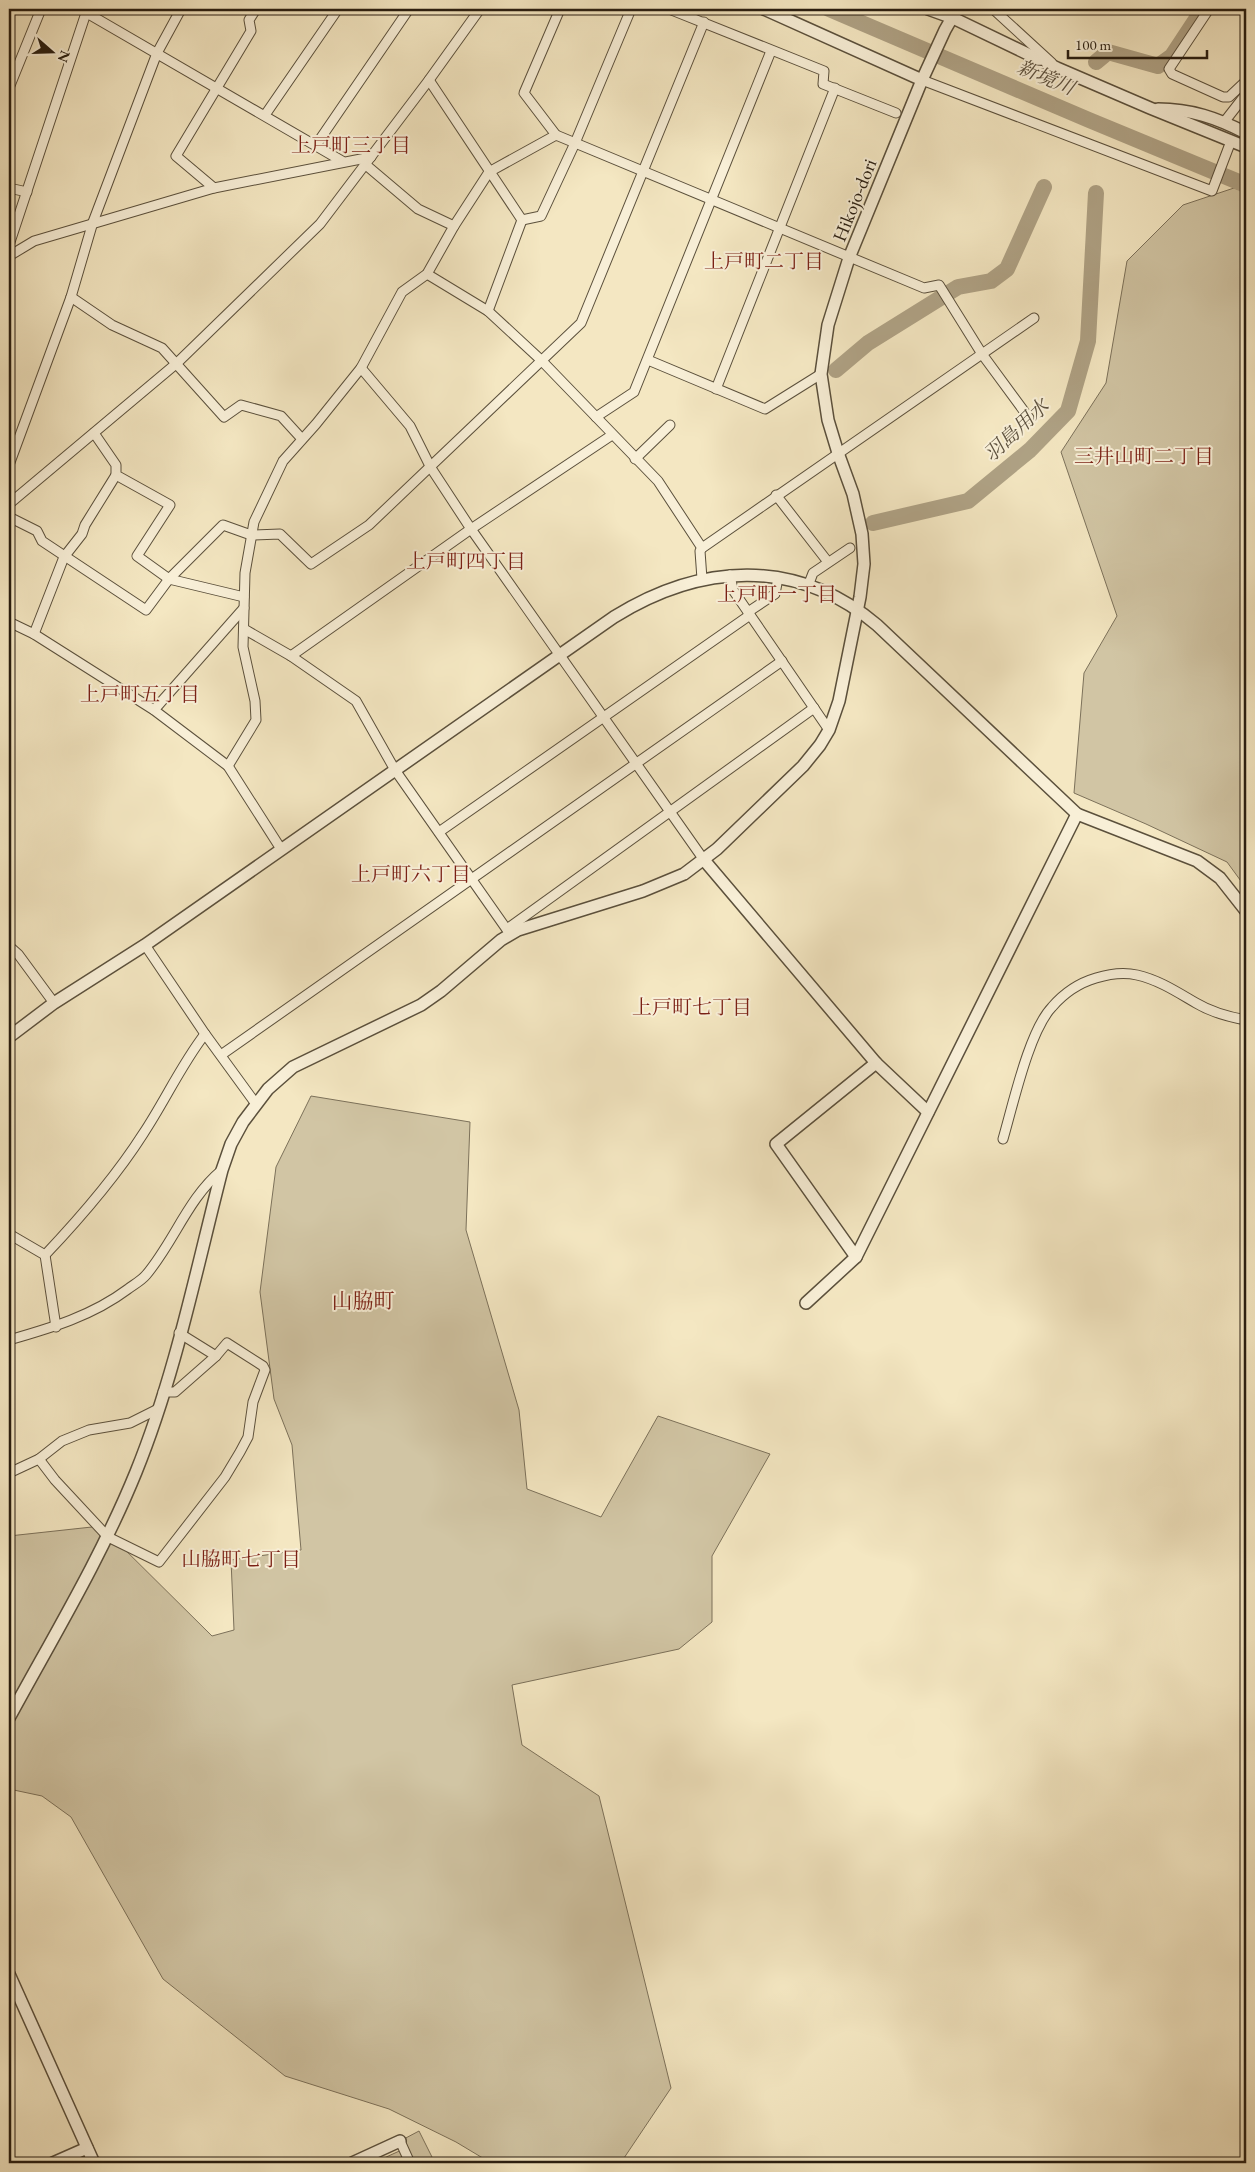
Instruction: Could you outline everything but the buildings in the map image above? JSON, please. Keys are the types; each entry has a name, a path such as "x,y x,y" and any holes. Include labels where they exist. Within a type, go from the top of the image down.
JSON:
{"street":[{"path":"9,88 41,9"},
{"path":"9,465 71,296 93,222 157,53 181,9"},
{"path":"214,188 176,156 251,31 249,20 256,9"},
{"path":"265,116 338,9"},
{"path":"316,145 409,9"},
{"path":"9,504 177,363 320,224 366,165 480,9"},
{"path":"560,9 524,92 556,135 924,288 940,285 982,354 1029,418"},
{"path":"522,220 541,216 631,9"},
{"path":"669,9 824,71 823,84 896,113"},
{"path":"764,9 922,80 1212,191 1231,141"},
{"path":"928,9 955,13 1057,68 1246,147"},
{"path":"993,9 1057,68"},
{"path":"1209,9 1169,69 1172,74 1229,97 1246,81"},
{"path":"9,245 85,10 342,161"},
{"name":"Hikojo-dori","path":"9,1718 108,1537 136,1472 163,1392 222,1170 231,1144 256,1104 281,1076 293,1068 421,1005 441,991 508,932 664,884 684,874 704,860 803,766 829,730 840,701 858,609 864,564 862,534 853,494 828,420 822,374 828,325 850,258 922,80 955,13"},
{"path":"9,517 37,531 42,541 64,557 146,610 169,579 223,525 251,534 280,534 311,564 369,525 431,468 581,323 704,22"},
{"path":"596,417 634,392 771,51"},
{"path":"429,80 522,220"},
{"path":"716,389 778,228 835,88"},
{"path":"1225,122 1246,94"},
{"path":"1150,108 1182,109 1225,122 1246,133"},
{"path":"228,766 256,720 255,701 243,647 245,573 251,534 262,502 283,461 361,368 402,292 427,274 454,226 489,172 556,135"},
{"path":"9,256 34,241 93,222 214,188 371,156"},
{"path":"366,165 418,209 454,226"},
{"path":"9,188 27,192"},
{"path":"488,310 522,220"},
{"path":"427,274 488,310 541,360 658,482 702,548"},
{"path":"71,296 112,325 162,348 224,417 242,405 281,416 302,439"},
{"path":"702,579 700,551 702,548 1034,318"},
{"path":"648,360 765,409 822,374"},
{"path":"361,368 410,426 431,468 471,530 704,860 876,1063 928,1112"},
{"path":"635,459 670,425"},
{"path":"34,634 64,557 82,534 85,525 116,475 116,465 94,432"},
{"path":"291,656 471,530 612,435"},
{"path":"116,475 170,505 137,556 169,579 244,597"},
{"path":"776,495 828,562"},
{"path":"808,586 813,573 850,548"},
{"path":"730,576 733,590 829,730"},
{"path":"9,1037 54,1003 145,945 614,616 646,598 678,585 702,579 730,576 778,578 808,586 847,602 858,609 1077,814 1198,861 1220,878 1246,911"},
{"path":"439,832 775,594 778,578"},
{"path":"154,710 244,608"},
{"path":"9,622 34,634 154,710 228,766 281,849"},
{"path":"244,629 291,656 356,701 395,770 508,932 669,812 814,708"},
{"path":"221,1055 782,661"},
{"path":"806,1303 856,1257 1077,814"},
{"path":"145,945 205,1034 256,1104"},
{"path":"9,946 18,954 54,1003"},
{"path":"1003,1139 1029,1052 1043,1019 1051,1007 1065,994 1084,981 1103,975 1123,973 1137,975 1168,986 1197,1004 1230,1017 1246,1020"},
{"path":"45,1255 95,1199 142,1136 188,1055 205,1034"},
{"path":"856,1257 776,1144 876,1063"},
{"path":"9,1340 56,1327 96,1310 119,1296 145,1276 206,1183 222,1170"},
{"path":"9,1234 45,1255"},
{"path":"45,1255 56,1327"},
{"path":"179,1333 216,1356"},
{"path":"40,1459 55,1480 108,1537 159,1562 225,1477 240,1452 248,1436 253,1402 265,1370 263,1366 227,1344 175,1392 163,1392"},
{"path":"9,1473 40,1459 62,1441 89,1430 130,1423 158,1409"},
{"path":"9,1974 94,2163"},
{"path":"352,2163 400,2141 410,2163"},
{"path":"53,2163 87,2148"}],"shaded area":[{"path":"1234,188 1246,192 1246,888 1227,862 1074,793 1084,673 1117,616 1061,452 1106,383 1127,261 1183,205"},
{"path":"311,1096 470,1122 466,1230 519,1410 527,1489 601,1517 658,1416 770,1454 712,1556 712,1622 679,1649 512,1685 522,1745 599,1796 671,2088 624,2158 612,2163 491,2163 456,2142 389,2109 285,2076 163,1979 71,1817 42,1796 9,1789 9,1536 101,1526 212,1636 234,1630 231,1560 301,1550 292,1445 274,1399 260,1292 276,1167"},
{"path":"419,2131 435,2163 373,2163 406,2148 402,2140"}],"waterway":[{"name":"新境川","path":"829,9 1246,185"},
{"path":"1096,62 1108,52 1158,66 1172,56 1203,9"},
{"path":"836,370 868,343 958,287 991,281 1007,269 1044,187"},
{"name":"羽島用水","path":"873,523 968,501 1030,450 1068,411 1088,341 1096,193"}],"district":[{"name":"上戸町三丁目","path":"351,145"},
{"name":"上戸町二丁目","path":"764,261"},
{"name":"三井山町二丁目","path":"1144,456"},
{"name":"上戸町四丁目","path":"466,561"},
{"name":"上戸町一丁目","path":"777,594"},
{"name":"上戸町五丁目","path":"140,694"},
{"name":"上戸町六丁目","path":"411,874"},
{"name":"上戸町七丁目","path":"692,1007"},
{"name":"山脇町","path":"363,1301"},
{"name":"山脇町七丁目","path":"241,1559"}]}
